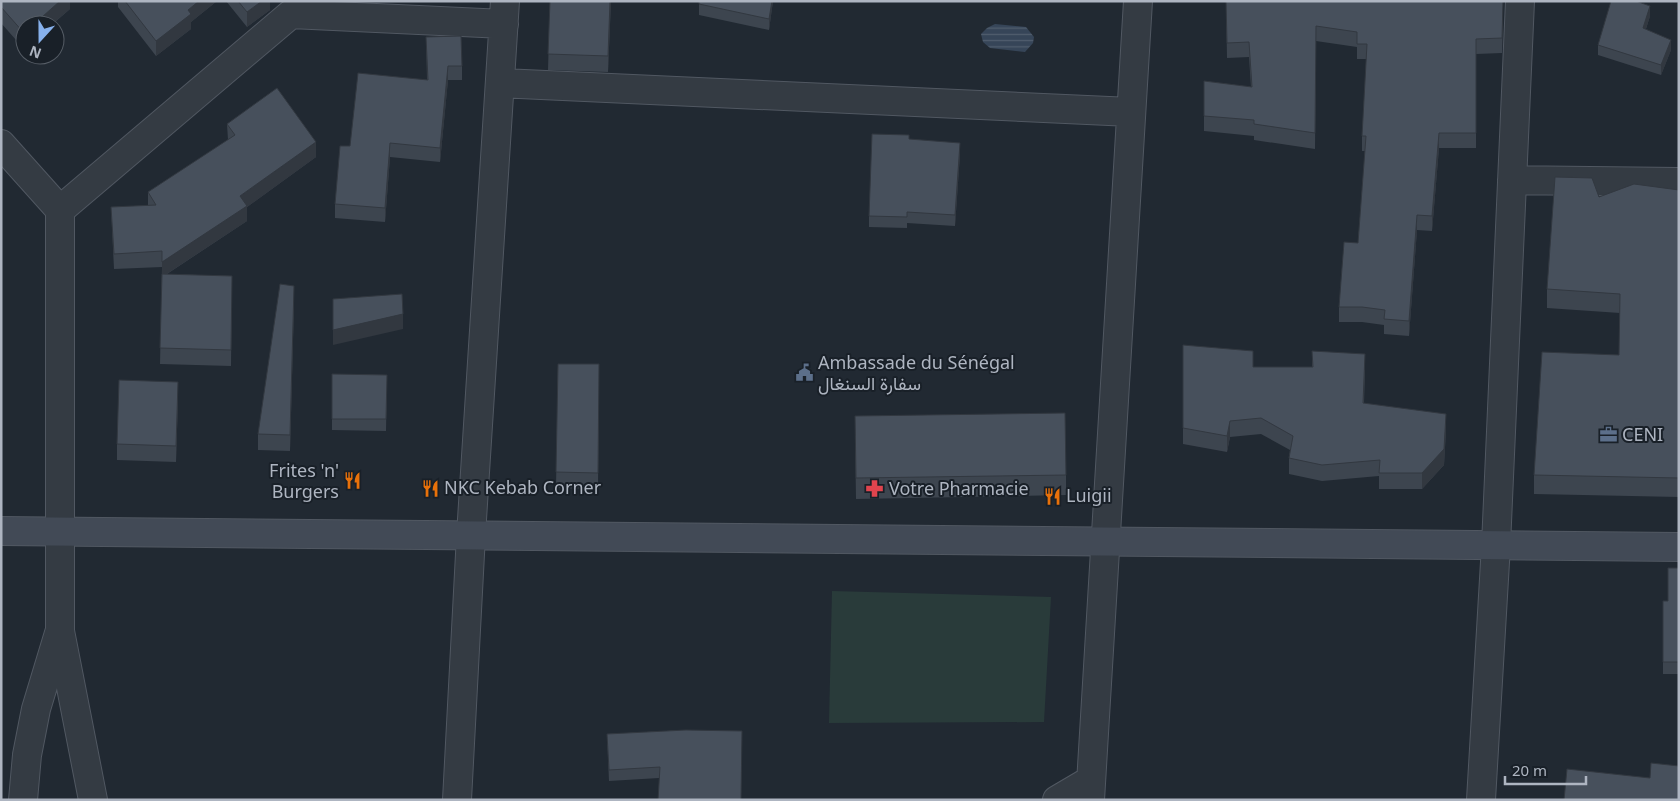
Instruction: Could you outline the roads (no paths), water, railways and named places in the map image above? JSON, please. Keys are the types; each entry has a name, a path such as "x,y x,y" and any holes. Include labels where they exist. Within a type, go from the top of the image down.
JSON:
{"main road":[{"path":"1,531 1679,547"}],"street":[{"path":"1057,800 1090,790 1138,1"},
{"path":"1481,800 1496,545 1520,1"},
{"path":"60,210 287,8 504,12 457,800"},
{"path":"500,83 1131,112"},
{"path":"1,144 60,210 60,631 93,800"},
{"path":"1512,180 1679,182"},
{"path":"23,800 27,755 36,709 60,631"}],"water":[{"path":"995,24 1026,27 1034,37 1033,43 1025,52 990,48 983,42 981,34"}],"place":[{"name":"Ambassade du Sénégal سفارة السنغال","path":"804,373"},
{"name":"CENI","path":"1608,435"},
{"name":"Frites 'n' Burgers","path":"353,481"},
{"name":"NKC Kebab Corner","path":"430,488"},
{"name":"Votre Pharmacie","path":"875,489"},
{"name":"Luigii","path":"1052,496"}]}
